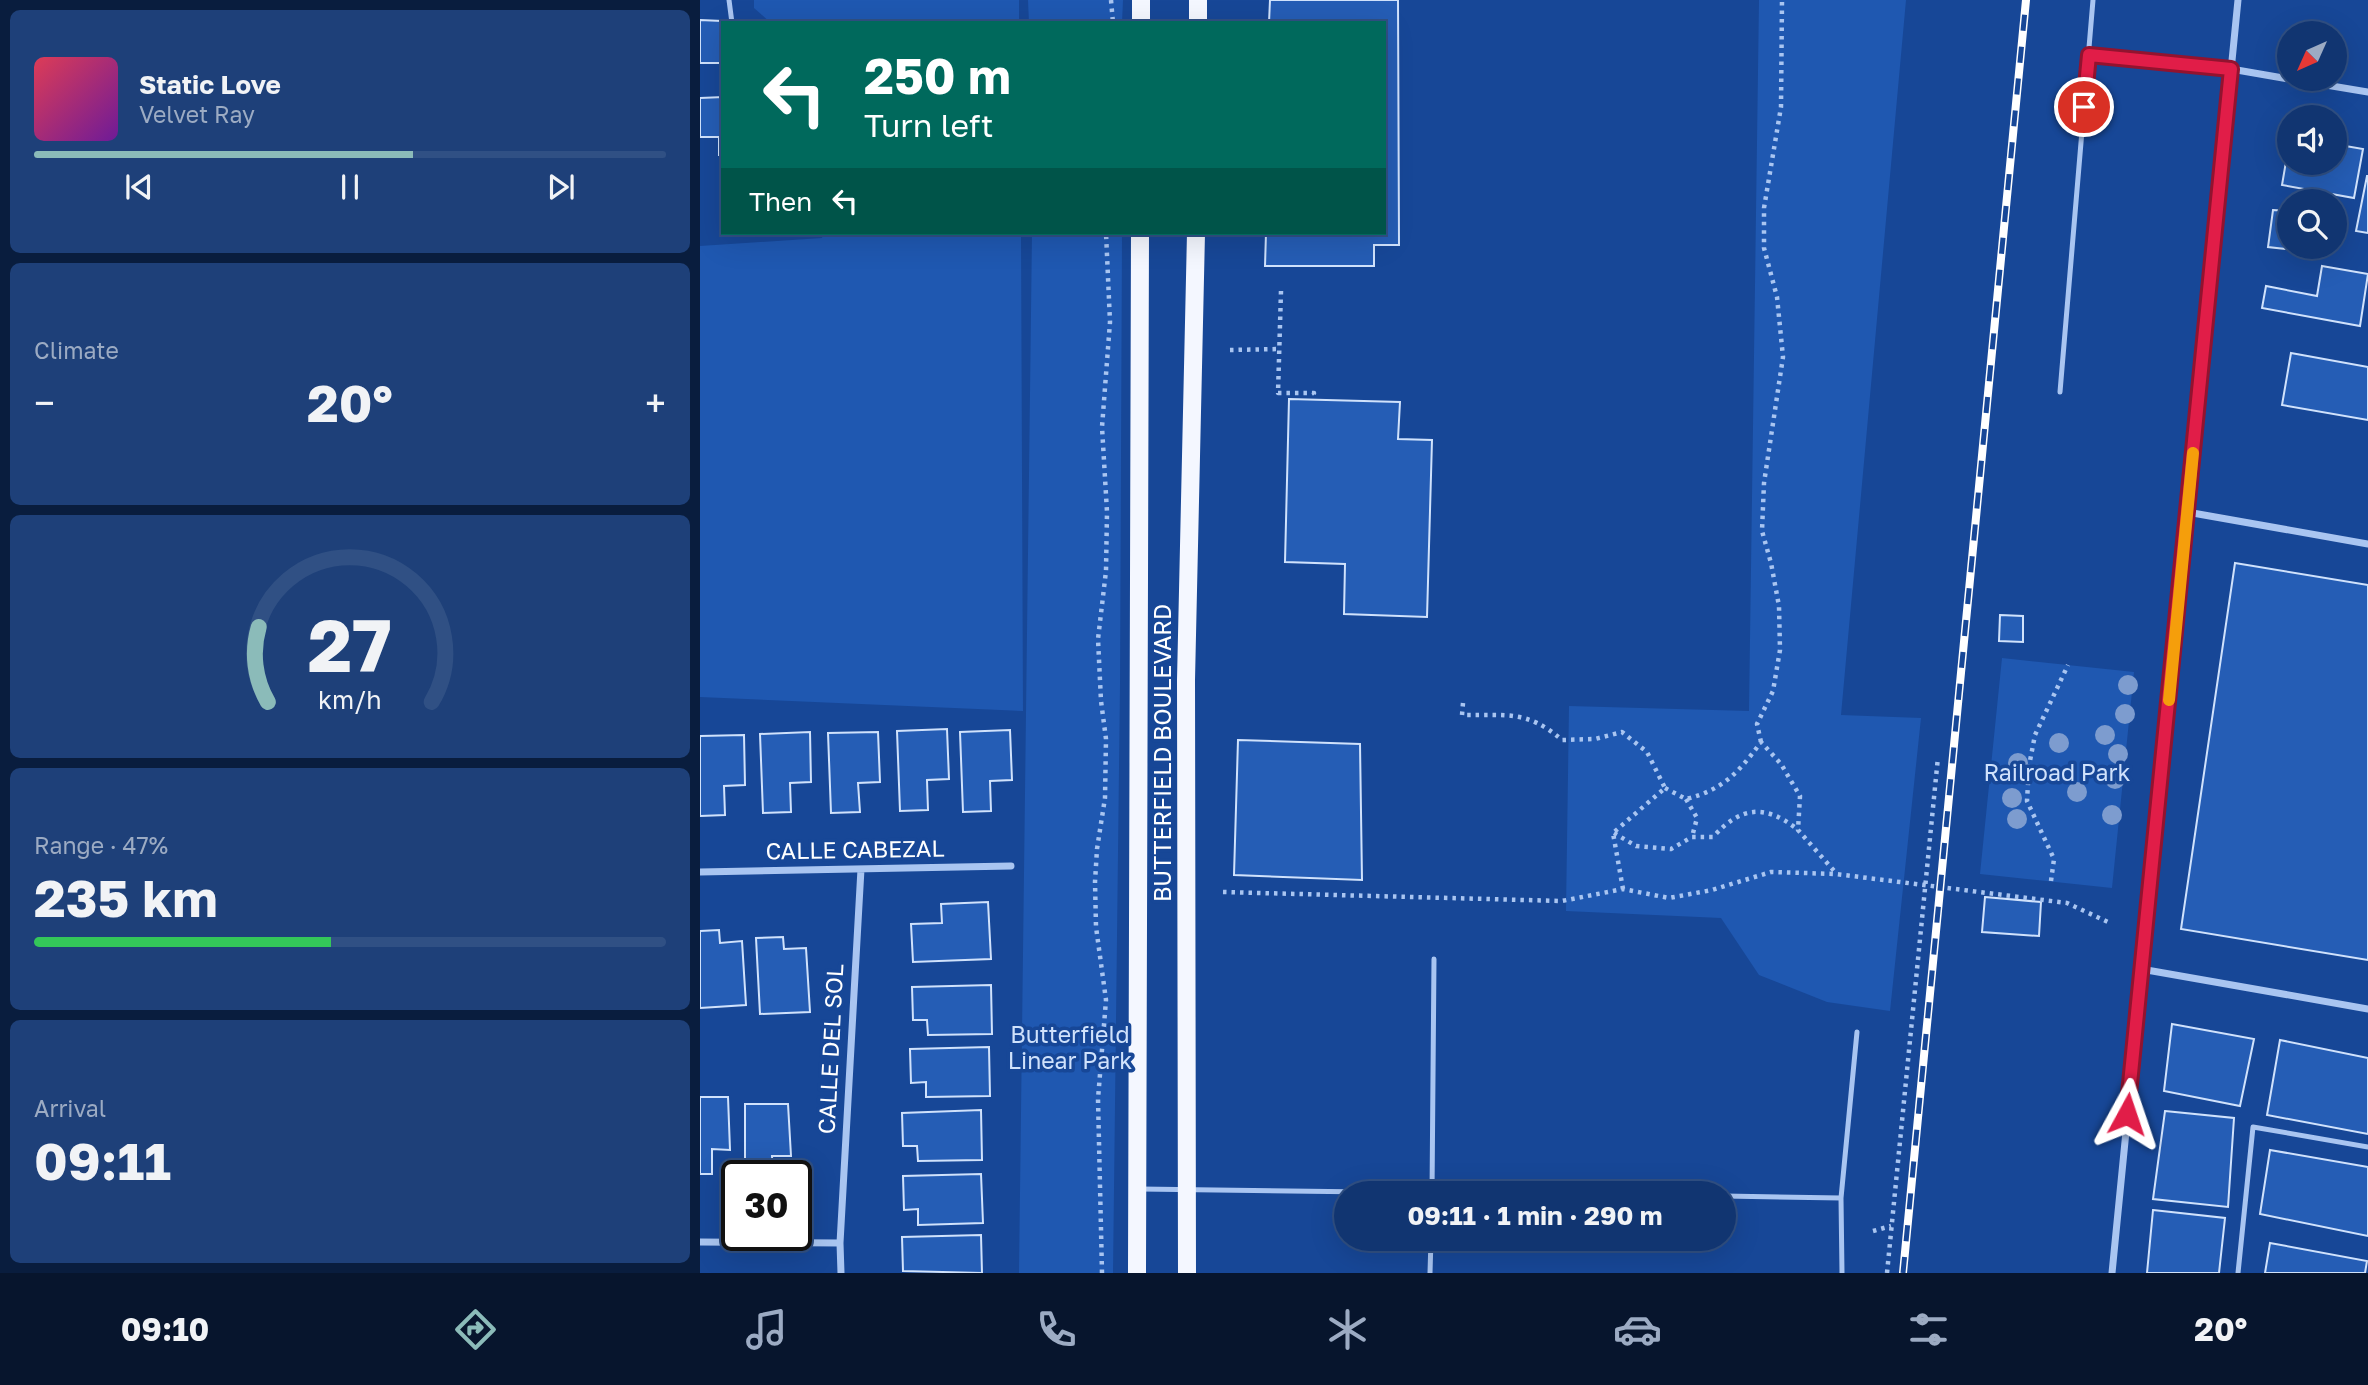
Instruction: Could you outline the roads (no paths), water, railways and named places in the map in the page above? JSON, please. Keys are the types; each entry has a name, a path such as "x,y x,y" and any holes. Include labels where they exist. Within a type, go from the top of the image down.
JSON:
{"main road":[{"path":"1141,0 1141,21"},
{"path":"1198,0 1198,21"},
{"name":"BUTTERFIELD BOULEVARD","path":"1136,1273 1140,235"},
{"name":"BUTTERFIELD BOULEVARD","path":"1187,1273 1186,680 1196,235"}],"street":[{"path":"2112,1273 2238,0"},
{"path":"2231,69 2277,77"},
{"path":"2347,88 2368,92"},
{"path":"2187,512 2368,544"},
{"name":"CALLE CABEZAL","path":"700,872 1011,866"},
{"name":"CALLE DEL SOL","path":"841,1273 840,1244 861,869"},
{"path":"2141,968 2368,1009"},
{"path":"700,1242 840,1244"}],"lane":[{"path":"729,0 732,21"},
{"path":"2060,392 2094,0"},
{"path":"2089,55 2231,69"},
{"path":"1432,1181 1434,959"},
{"path":"1842,1273 1841,1198 1857,1032"},
{"path":"2238,1273 2253,1128 2368,1147"},
{"path":"1136,1189 1334,1192"},
{"path":"1736,1196 1841,1198"},
{"path":"1430,1273 1431,1251"}],"railway":[{"path":"1903,1273 2026,0"}],"park label":[{"name":"Railroad Park","path":"2057,773"},
{"name":"Butterfield Linear Park","path":"1070,1048"}]}
